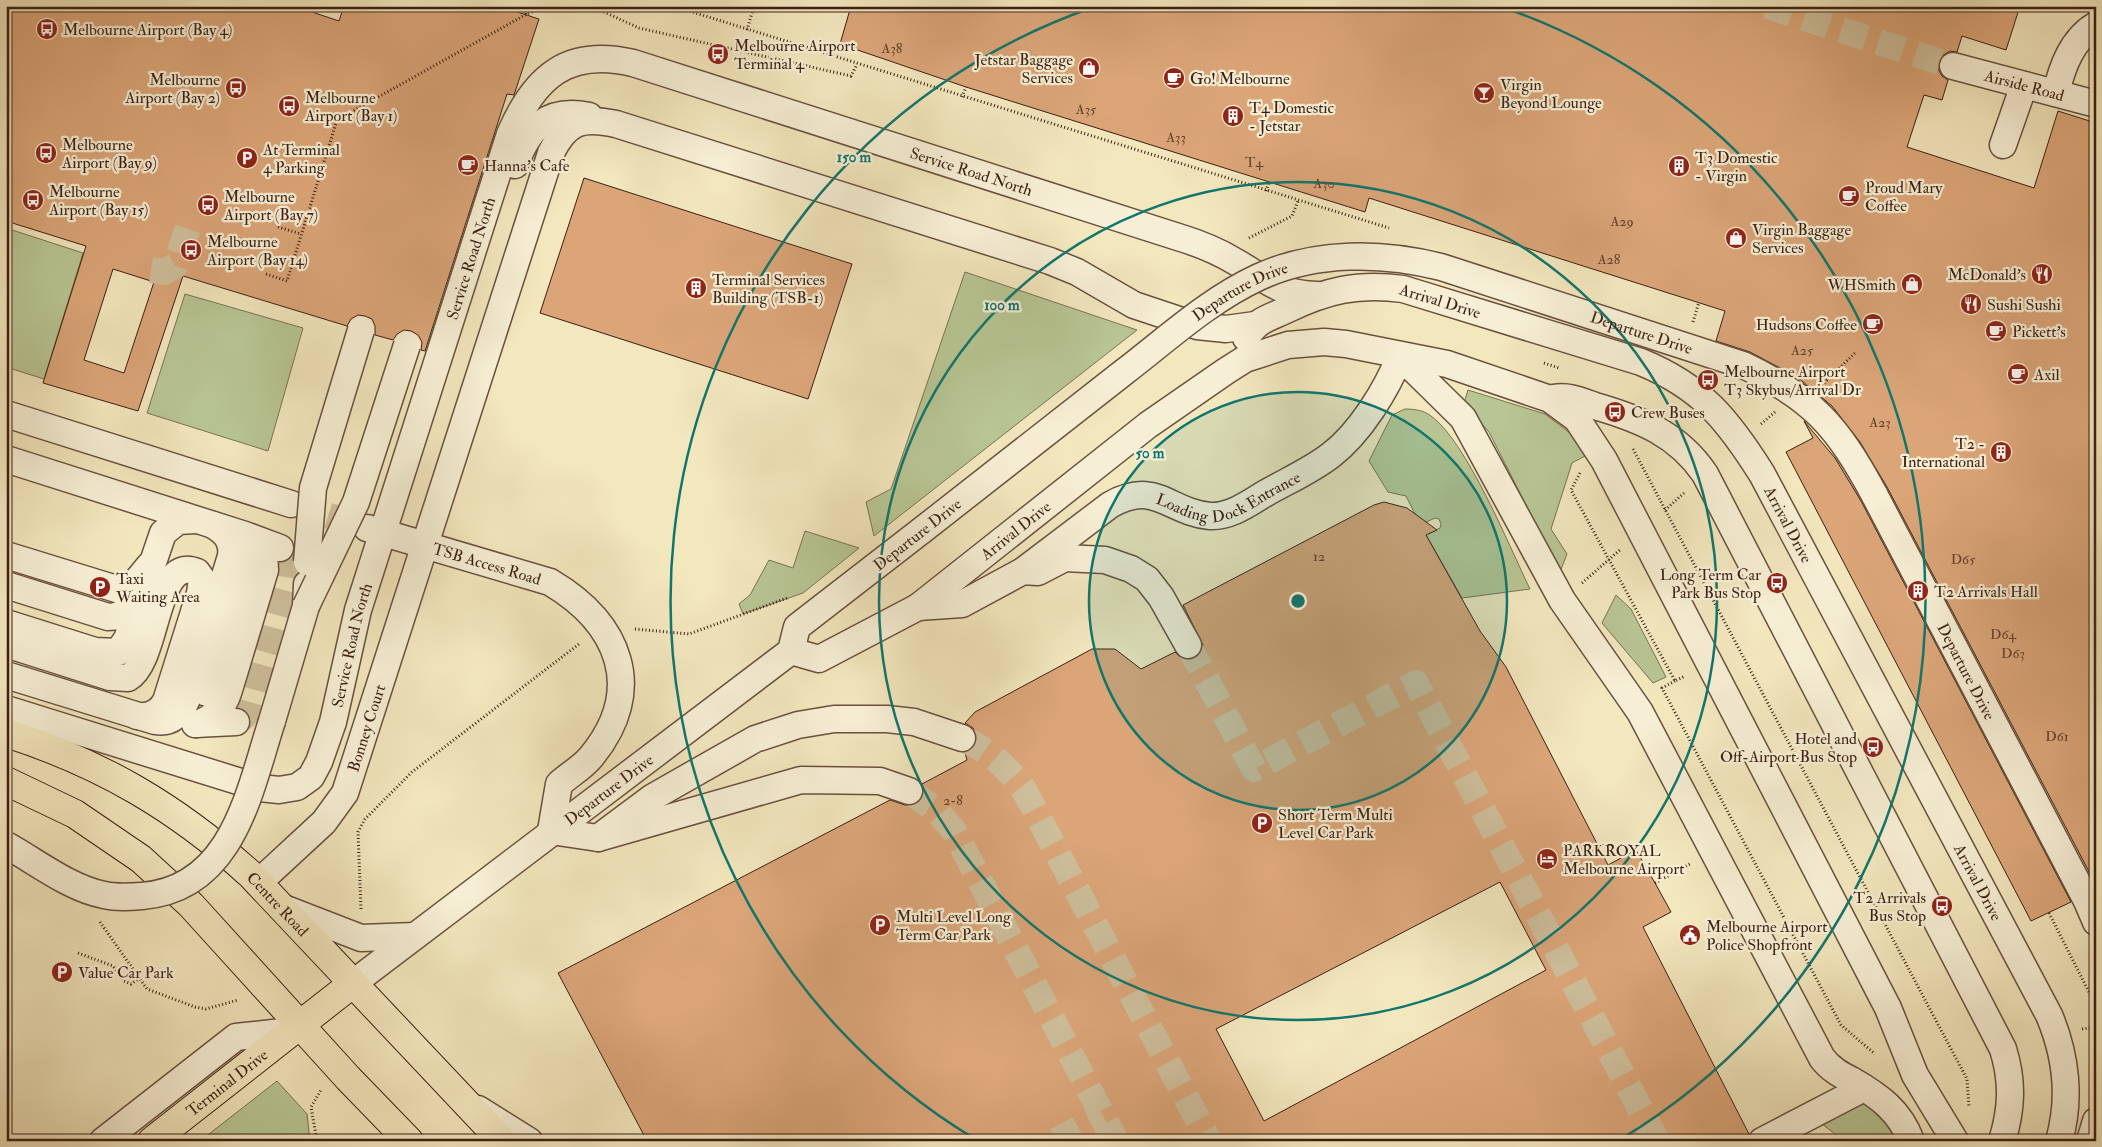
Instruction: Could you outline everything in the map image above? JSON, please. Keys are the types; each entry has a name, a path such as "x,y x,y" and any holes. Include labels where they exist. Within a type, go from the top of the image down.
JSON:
{"main road":[{"name":"Centre Road","path":"6,733 58,751 117,777 213,841 258,883 502,1141"},
{"path":"6,781 75,814 141,859 191,904 296,1028 409,1141"},
{"name":"Departure Drive","path":"296,1028 352,984"},
{"name":"Terminal Drive","path":"152,1141 296,1028"}],"street":[{"path":"2056,93 2067,58 2088,29 2096,25"},
{"name":"Service Road North","path":"6,709 248,785 279,790 297,787 313,774 333,722 374,530 421,411 510,134 517,117 533,90 545,79 565,67 599,58 633,63 1178,236 1203,245 1234,261 1280,289 1300,294 1317,295"},
{"name":"Airside Road","path":"1953,66 2096,104"},
{"path":"2003,145 2024,85"},
{"path":"421,411 451,362 518,157 529,134 537,126 558,115 583,115 616,124 1050,261 1077,272 1134,305 1189,324 1226,329 1255,325"},
{"path":"424,544 551,152 563,133 578,122 592,120 616,124"},
{"name":"Departure Drive","path":"352,984 551,831 791,651 797,627 1205,309 1260,277 1293,265 1320,260 1378,257 1400,258 1441,267 1743,365 1784,386 1805,401 1831,426 1861,469 2096,922"},
{"name":"Arrival Drive","path":"1226,371 1255,325 1317,295 1339,289 1370,286 1403,289 1436,297 1642,362 1667,372 1690,386 1725,421 1762,474 2049,1015 2056,1032 2066,1085 2066,1110 2059,1141"},
{"path":"306,606 307,562 369,333"},
{"name":"Arrival Drive","path":"791,651 819,658 918,607 1148,425 1226,371 1261,353 1302,344 1324,342 1346,344 1447,364 1550,399 1570,412 1586,430 1888,1008 1919,1083 1955,1141"},
{"path":"6,845 79,886 103,895 126,898 165,893 182,887 200,875 219,854 238,824 306,606 356,502 406,344"},
{"path":"1400,356 1463,418 1562,600 1640,712 1822,1058 1835,1071 1878,1096 1893,1109 1911,1141"},
{"name":"Loading Dock Entrance","path":"1023,571 1087,522 1122,498 1135,494 1146,495 1198,513 1219,515 1237,510 1334,453 1390,382 1400,356"},
{"name":"Arrival Drive","path":"1550,399 1564,396 1644,422 1659,429 1688,451 1705,474 2004,1049 2011,1084 2011,1104 2002,1141"},
{"path":"6,414 291,504"},
{"path":"6,460 221,527 280,548"},
{"path":"6,623 95,652 115,653 125,645 163,533 168,527 181,520 221,527 259,545 264,553 266,564 262,585 225,701 211,718 178,723"},
{"path":"137,716 147,716 156,713 164,705 221,527"},
{"path":"178,723 173,718 185,704 231,556 232,547 221,527"},
{"name":"TSB Access Road","path":"374,530 550,582 574,598 602,627 617,653 621,677 616,712 604,738 590,758 559,784 551,831"},
{"name":"Bonney Court","path":"258,883 324,822 345,793 424,544"},
{"path":"6,556 122,590 131,588 153,562"},
{"path":"918,607 962,604 1023,571 1038,572 1056,561 1072,557 1105,560 1131,569 1147,580 1161,597 1188,645"},
{"path":"6,644 110,676 128,678 142,663 165,590 174,573 190,569 199,574 202,583 198,599"},
{"path":"6,585 108,618 116,617 129,609 143,591"},
{"path":"6,674 137,716 178,723 236,722"},
{"path":"598,838 654,797 755,739 798,725 834,719 886,719 914,722 962,738"},
{"path":"551,831 598,838 801,780 880,781 909,790"},
{"path":"281,907 361,938 415,936"},
{"path":"103,1141 236,1037 296,1028"},
{"path":"1763,1140 1864,1088"},
{"path":"460,1098 529,1141"},
{"path":"2090,1141 2096,1121"},
{"path":"1763,1140 1780,1141"}],"path":[{"path":"526,15 528,6"},
{"path":"266,274 287,280 337,120 526,15 547,6"},
{"path":"592,6 639,28 851,76 857,64"},
{"path":"673,6 1298,201"},
{"path":"747,30 754,6"},
{"path":"962,97 966,87"},
{"path":"315,114 337,120"},
{"path":"1266,191 1269,182"},
{"path":"278,227 302,234"},
{"path":"1690,331 1699,302"},
{"path":"1805,401 1855,353"},
{"path":"1562,600 1705,474"},
{"path":"1609,559 1675,681"},
{"path":"1689,685 1684,676 1662,688 1841,1024 1876,1054"},
{"path":"1655,883 1692,863 1688,855"},
{"path":"2049,913 2096,1006"},
{"path":"78,953 113,966 124,980 131,984 138,979"},
{"path":"1873,1046 1880,1060"},
{"path":"317,1141 311,1107 322,1089"}],"green space":[{"path":"6,228 83,253 44,379 6,367"},
{"path":"965,272 1137,330 874,536 866,502 891,489"},
{"path":"185,294 303,328 268,451 147,413"},
{"path":"1468,390 1545,414 1570,433 1585,456 1572,463 1551,529 1567,554 1560,572 1489,432 1464,403"},
{"path":"1405,409 1418,410 1431,416 1445,429 1459,448 1486,496 1530,589 1462,598 1426,535 1440,528 1439,519 1435,518 1424,523 1415,514 1406,496 1388,492 1369,461 1392,415"},
{"path":"805,531 859,548 803,593 743,614 739,604 750,595 769,560 793,568"},
{"path":"1616,595 1631,609 1666,677 1653,683 1602,623"},
{"path":"277,1081 307,1114 310,1141 200,1141"},
{"path":"1865,1103 1880,1109 1902,1141 1844,1141 1817,1120 1850,1106"}],"building":[{"name":"At Terminal 4 Parking","path":"6,6 294,6 339,21 344,6 499,6 539,19 514,95 507,94 425,351 421,350 422,342 418,335 411,331 404,330 397,334 393,340 375,335 375,326 372,319 365,316 358,315 351,319 347,326 183,276 138,411 43,383 86,246 6,221","holes":["113,269 154,282 124,373 84,360"]},
{"path":"851,6 2020,6 2006,50 1962,36 1957,52 1950,51 1942,56 1938,63 1938,69 1942,76 1948,80 1942,100 1924,95 1907,147 2034,188 2058,111 2096,123 2096,885 1887,487 1860,442 1832,406 1797,377 1750,352 1716,341 1725,311 1369,198 1365,212 966,87 840,44"},
{"name":"Terminal Services Building (TSB-1)","path":"584,178 852,264 808,399 540,313"},
{"path":"1804,421 1835,458 1861,501 2071,902 2031,921 1786,452 1813,438"},
{"path":"1384,502 1407,508 1437,530 1426,535 1480,631 1506,667 1608,865 1636,850 1671,912 1643,927 1749,1134 1747,1141 647,1141 558,973 890,800 912,806 918,803 923,795 922,784 967,760 965,753 972,749 977,735 973,728 965,723 975,712 1092,649 1115,649 1141,669 1175,652 1181,658 1188,660 1196,658 1201,652 1203,645 1183,605 1374,505","holes":["1500,882 1546,970 1264,1121 1216,1029"]}],"tunnel":[{"path":"1767,6 1953,66"},
{"path":"151,270 164,272 175,266 190,222"},
{"path":"291,504 365,527"},
{"path":"236,722 248,712 285,583 288,562 280,548"},
{"path":"1188,645 1254,769 1416,683 1657,1141"},
{"path":"962,738 996,759 1023,788 1209,1141"},
{"path":"909,791 935,809 954,831 1116,1141"},
{"path":"1056,1141 1103,1116"}],"place":[{"name":"Melbourne Airport (Bay 4)","path":"47,29"},
{"name":"Melbourne Airport Terminal 4","path":"718,54"},
{"name":"Jetstar Baggage Services","path":"1089,68"},
{"name":"Go! Melbourne","path":"1174,78"},
{"name":"Melbourne Airport (Bay 2)","path":"236,88"},
{"name":"Virgin Beyond Lounge","path":"1484,93"},
{"name":"Melbourne Airport (Bay 1)","path":"289,106"},
{"name":"T4 Domestic - Jetstar","path":"1233,116"},
{"name":"Melbourne Airport (Bay 9)","path":"46,153"},
{"name":"At Terminal 4 Parking","path":"247,158"},
{"name":"Hanna's Cafe","path":"468,165"},
{"name":"T3 Domestic - Virgin","path":"1679,166"},
{"name":"Proud Mary Coffee","path":"1849,196"},
{"name":"Melbourne Airport (Bay 15)","path":"33,200"},
{"name":"Melbourne Airport (Bay 7)","path":"208,205"},
{"name":"Virgin Baggage Services","path":"1736,238"},
{"name":"Melbourne Airport (Bay 14)","path":"191,250"},
{"name":"McDonald's","path":"2042,274"},
{"name":"WHSmith","path":"1912,284"},
{"name":"Terminal Services Building (TSB-1)","path":"696,288"},
{"name":"Sushi Sushi","path":"1971,304"},
{"name":"Hudsons Coffee","path":"1873,324"},
{"name":"Pickett's","path":"1996,331"},
{"name":"Axil","path":"2018,374"},
{"name":"Melbourne Airport T3 Skybus/Arrival Dr","path":"1708,380"},
{"name":"Crew Buses","path":"1615,412"},
{"name":"T2 - International","path":"2001,452"},
{"name":"Long Term Car Park Bus Stop","path":"1777,583"},
{"name":"Taxi Waiting Area","path":"100,587"},
{"name":"T2 Arrivals Hall","path":"1918,591"},
{"name":"Hotel and Off-Airport Bus Stop","path":"1873,747"},
{"name":"Short Term Multi Level Car Park","path":"1262,823"},
{"name":"PARKROYAL Melbourne Airport","path":"1547,859"},
{"name":"T2 Arrivals Bus Stop","path":"1942,906"},
{"name":"Multi Level Long Term Car Park","path":"880,925"},
{"name":"Melbourne Airport Police Shopfront","path":"1690,935"},
{"name":"Value Car Park","path":"62,972"}]}
